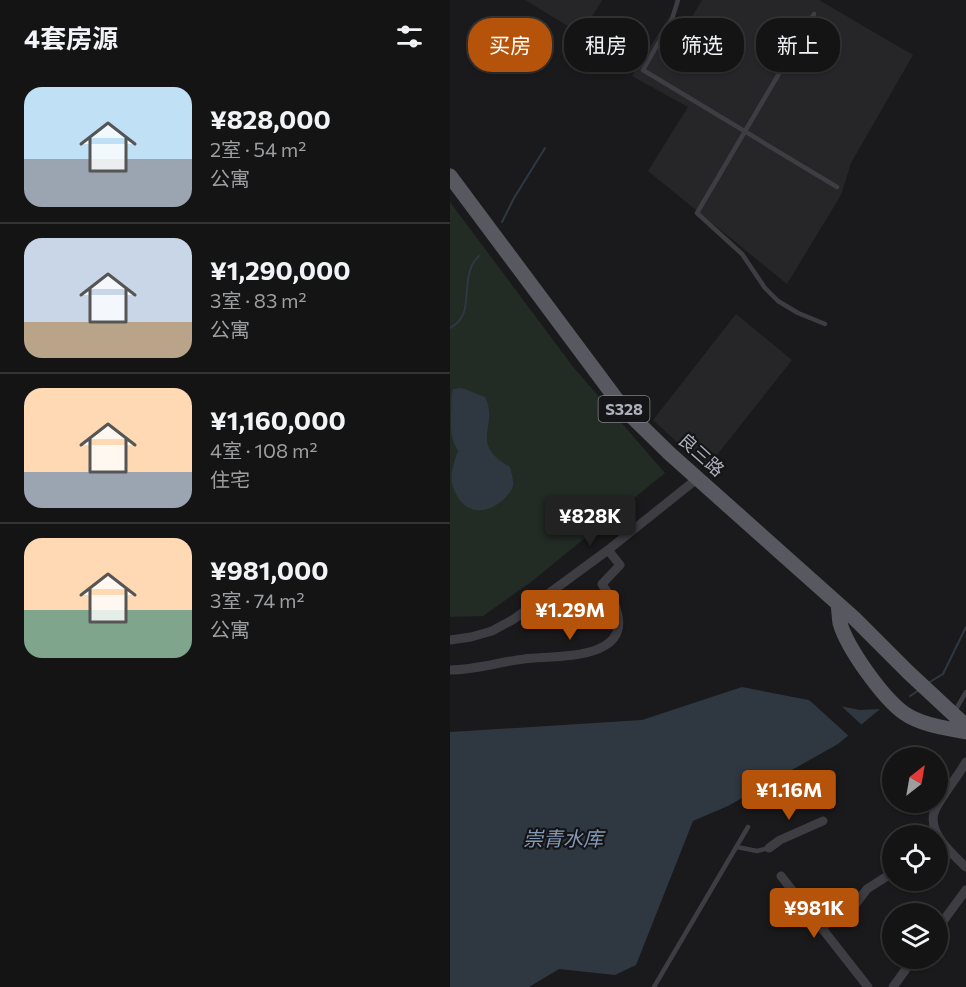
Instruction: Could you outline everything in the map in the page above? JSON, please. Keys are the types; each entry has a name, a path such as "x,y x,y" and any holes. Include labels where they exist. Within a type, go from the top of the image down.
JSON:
{"main road":[{"name":"良三路","path":"450,176 617,401 642,428 838,604 966,726"},
{"path":"838,604 840,624 877,688 905,714 931,725 966,732"}],"street":[{"path":"450,640 492,631 514,619 608,550 698,478"},
{"path":"450,670 523,659 590,653 608,646 619,628 616,608 602,584 620,565 608,550"},
{"path":"935,825 934,813 966,763"},
{"path":"769,848 780,840 823,821"},
{"path":"948,851 966,867"},
{"path":"781,876 868,987"},
{"path":"821,927 851,910 867,889 882,879"},
{"path":"948,914 966,890"},
{"path":"893,987 906,969"}],"lane":[{"path":"678,0 672,19 643,70 837,187"},
{"path":"814,14 697,213 742,254 765,288 778,301 798,314 825,324"},
{"path":"953,714 966,692"},
{"path":"654,987 748,827"},
{"path":"737,847 757,851 769,848"}],"shaded area":[{"path":"525,0 602,0 591,18 564,18 564,24"},
{"path":"702,0 819,0 913,55 851,163 841,195 787,284 648,171 688,107 632,76 635,72 648,72 648,50 660,31 660,72 744,72 744,18 691,18"},
{"path":"450,202 574,368 665,473 531,582 483,616 450,617"},
{"path":"736,314 792,360 706,469 653,420"}],"water":[{"path":"462,388 485,397 489,408 487,442 497,458 510,467 513,478 512,488 507,496 486,509 472,509 466,506 460,500 452,484 452,472 458,451 452,433 452,395 453,389"},
{"name":"崇青水库","path":"742,687 860,710 880,709 838,744 728,806 693,821 636,965 615,975 559,969 529,987 450,987 450,732 642,720"}],"pier":[{"path":"811,697 837,702 864,727 851,738 809,700"}],"waterway":[{"path":"502,222 545,148"},
{"path":"450,328 457,323 465,309 468,276 479,256"},
{"path":"928,683 943,674 966,627"},
{"path":"910,696 919,690"}]}
